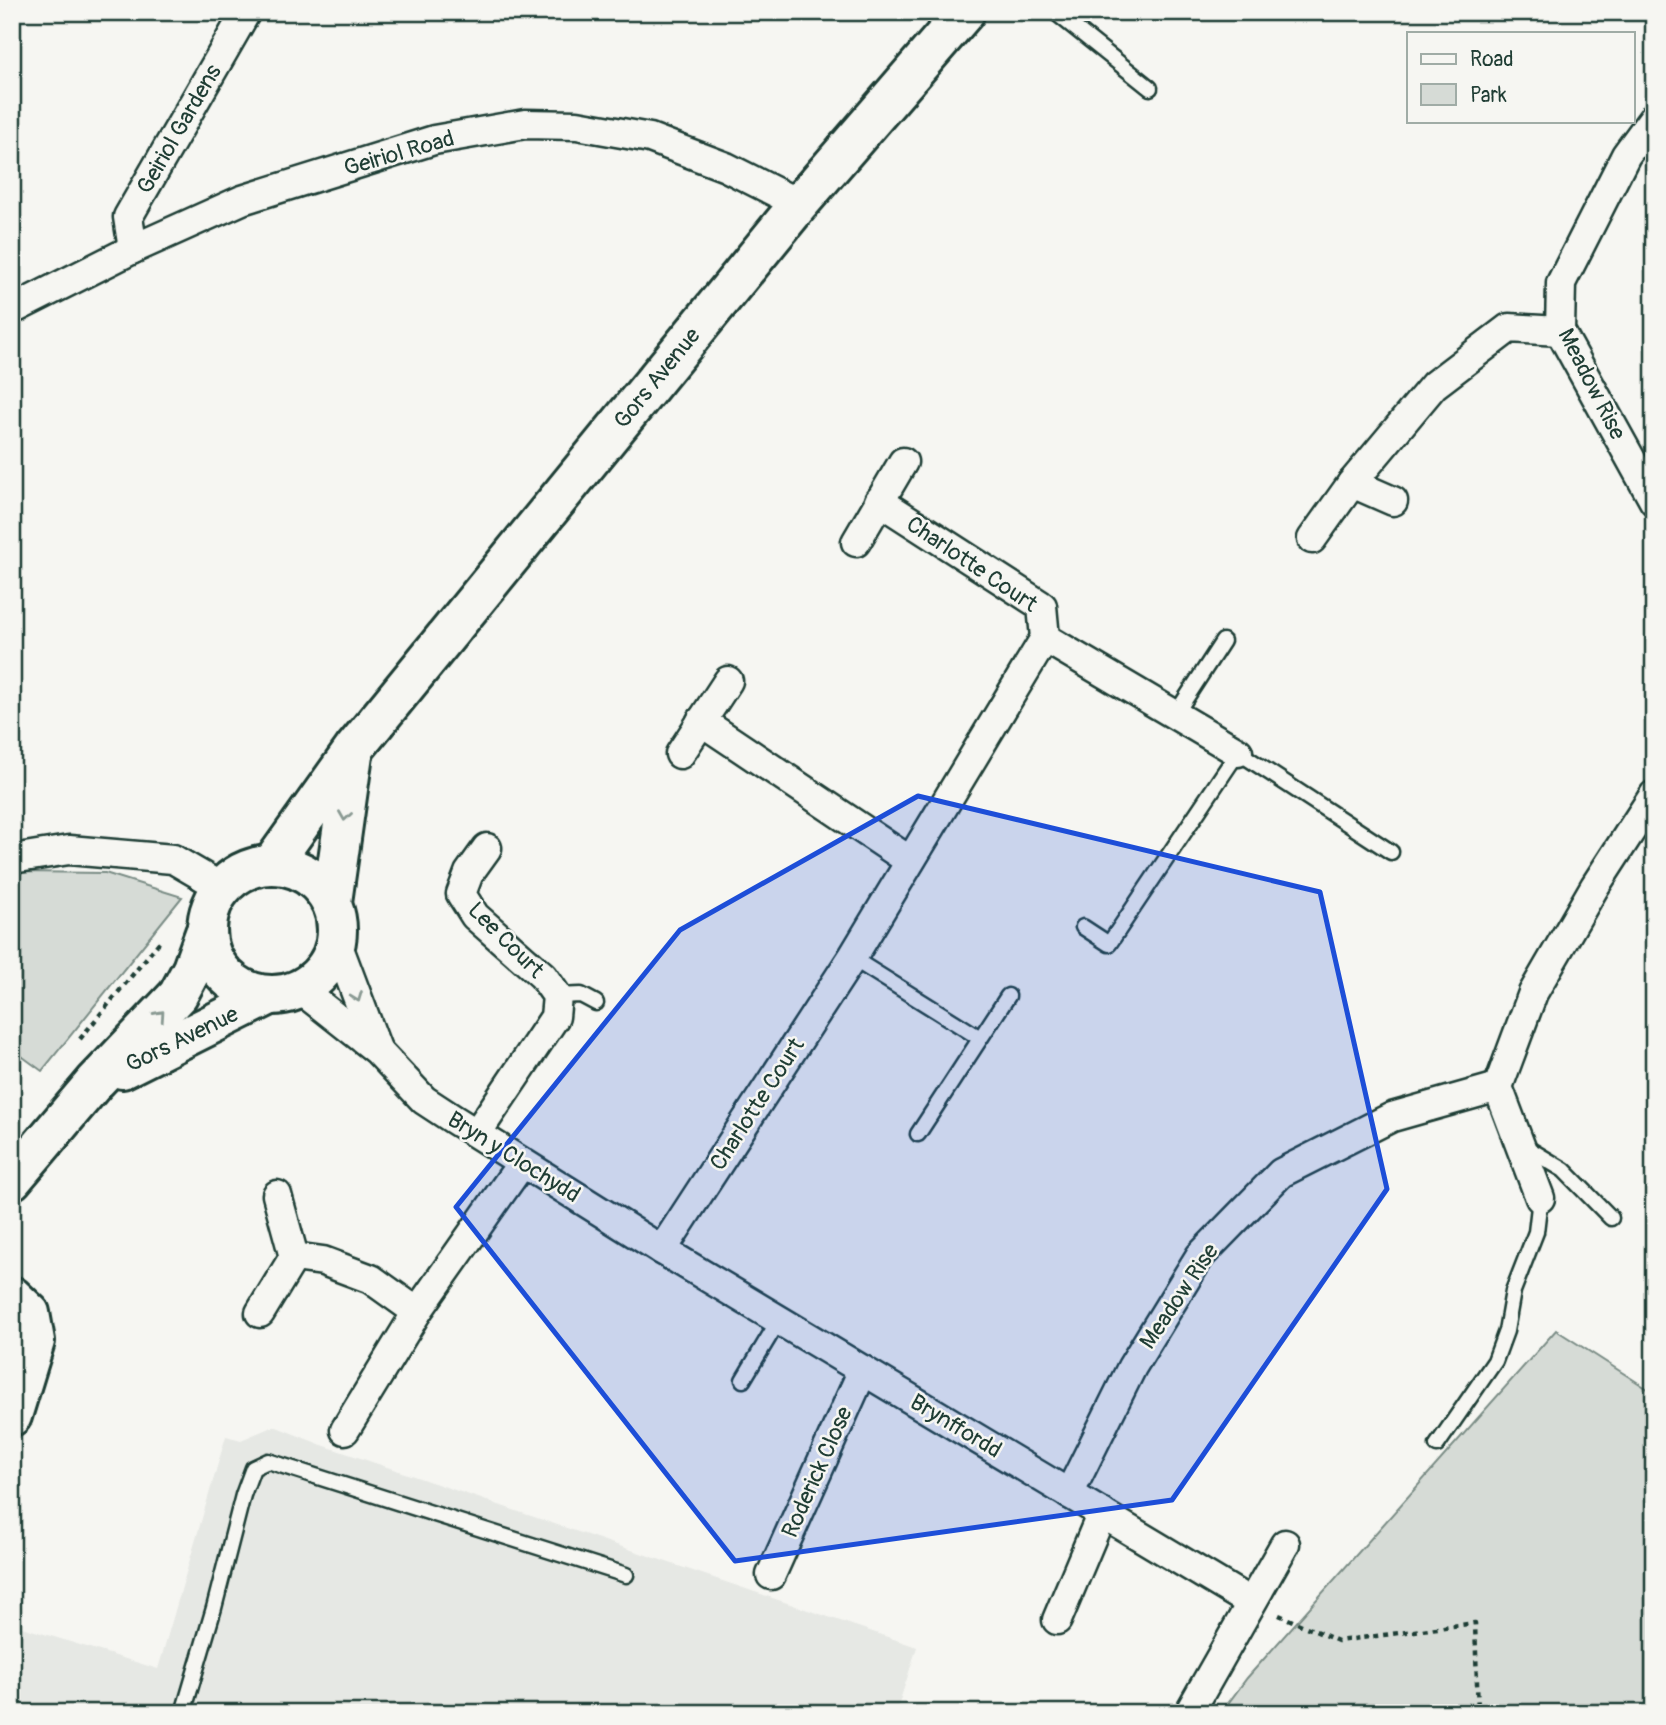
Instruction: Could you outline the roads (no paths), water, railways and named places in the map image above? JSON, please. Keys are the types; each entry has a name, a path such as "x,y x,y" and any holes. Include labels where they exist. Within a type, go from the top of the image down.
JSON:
{"street":[{"name":"Geiriol Gardens","path":"133,249 128,217 246,12"},
{"name":"Gors Avenue","path":"272,864 354,749 799,204 965,12"},
{"name":"Meadow Rise","path":"1654,117 1626,155 1561,282 1560,331 1654,501"},
{"name":"Geiriol Road","path":"12,310 133,249 242,200 434,139 525,124 577,125 650,138 726,167 799,204"},
{"path":"1312,539 1352,483 1434,385 1509,328 1560,331"},
{"path":"856,542 903,463"},
{"path":"1352,483 1393,501"},
{"name":"Charlotte Court","path":"662,1250 852,958 1045,638 1042,607 879,502"},
{"name":"Charlotte Court","path":"1045,638 1238,752"},
{"path":"680,754 728,681"},
{"path":"701,722 910,861"},
{"path":"332,902 312,877 294,867 272,864 247,869 220,887 209,910 205,933 211,955 223,974 246,991 284,993 313,982 328,965 337,943 338,925 332,902 354,749"},
{"path":"1540,1198 1498,1087 1533,993 1595,886 1654,795"},
{"name":"Lee Court","path":"477,1133 555,1017 557,996 543,976 475,916 461,894 469,873 488,848"},
{"path":"12,859 69,850 173,859 220,887"},
{"name":"Gors Avenue","path":"12,1180 95,1082 178,995 192,970 205,933"},
{"path":"337,943 377,1050"},
{"name":"Gors Avenue","path":"95,1082 284,993"},
{"path":"284,993 377,1050"},
{"name":"Bryn y Clochydd","path":"377,1050 424,1100 662,1250"},
{"name":"Meadow Rise","path":"1069,1494 1132,1367 1200,1256 1281,1172 1392,1117 1498,1087"},
{"path":"346,1431 417,1312 522,1163"},
{"path":"260,1313 294,1256 277,1195"},
{"name":"Brynffordd","path":"662,1250 1250,1602"},
{"path":"294,1256 323,1261 371,1279 417,1312"},
{"path":"12,1296 30,1314 35,1341 12,1416"},
{"name":"Roderick Close","path":"771,1575 863,1370"},
{"path":"1057,1620 1102,1513"},
{"path":"1189,1713 1285,1544"}],"lane":[{"path":"1055,12 1150,88"},
{"path":"1175,715 1223,641"},
{"path":"1083,927 1109,944 1238,752"},
{"name":"Charlotte Court","path":"1238,752 1391,852"},
{"path":"852,958 981,1038"},
{"name":"Lee Court","path":"557,996 580,995 596,1003"},
{"path":"918,1134 1008,996"},
{"path":"1517,1143 1564,1170 1611,1218"},
{"path":"1437,1445 1495,1361 1506,1331 1513,1291 1536,1232 1540,1198"},
{"path":"743,1381 779,1320"},
{"path":"183,1713 243,1495 253,1468 268,1461 626,1575"}]}
